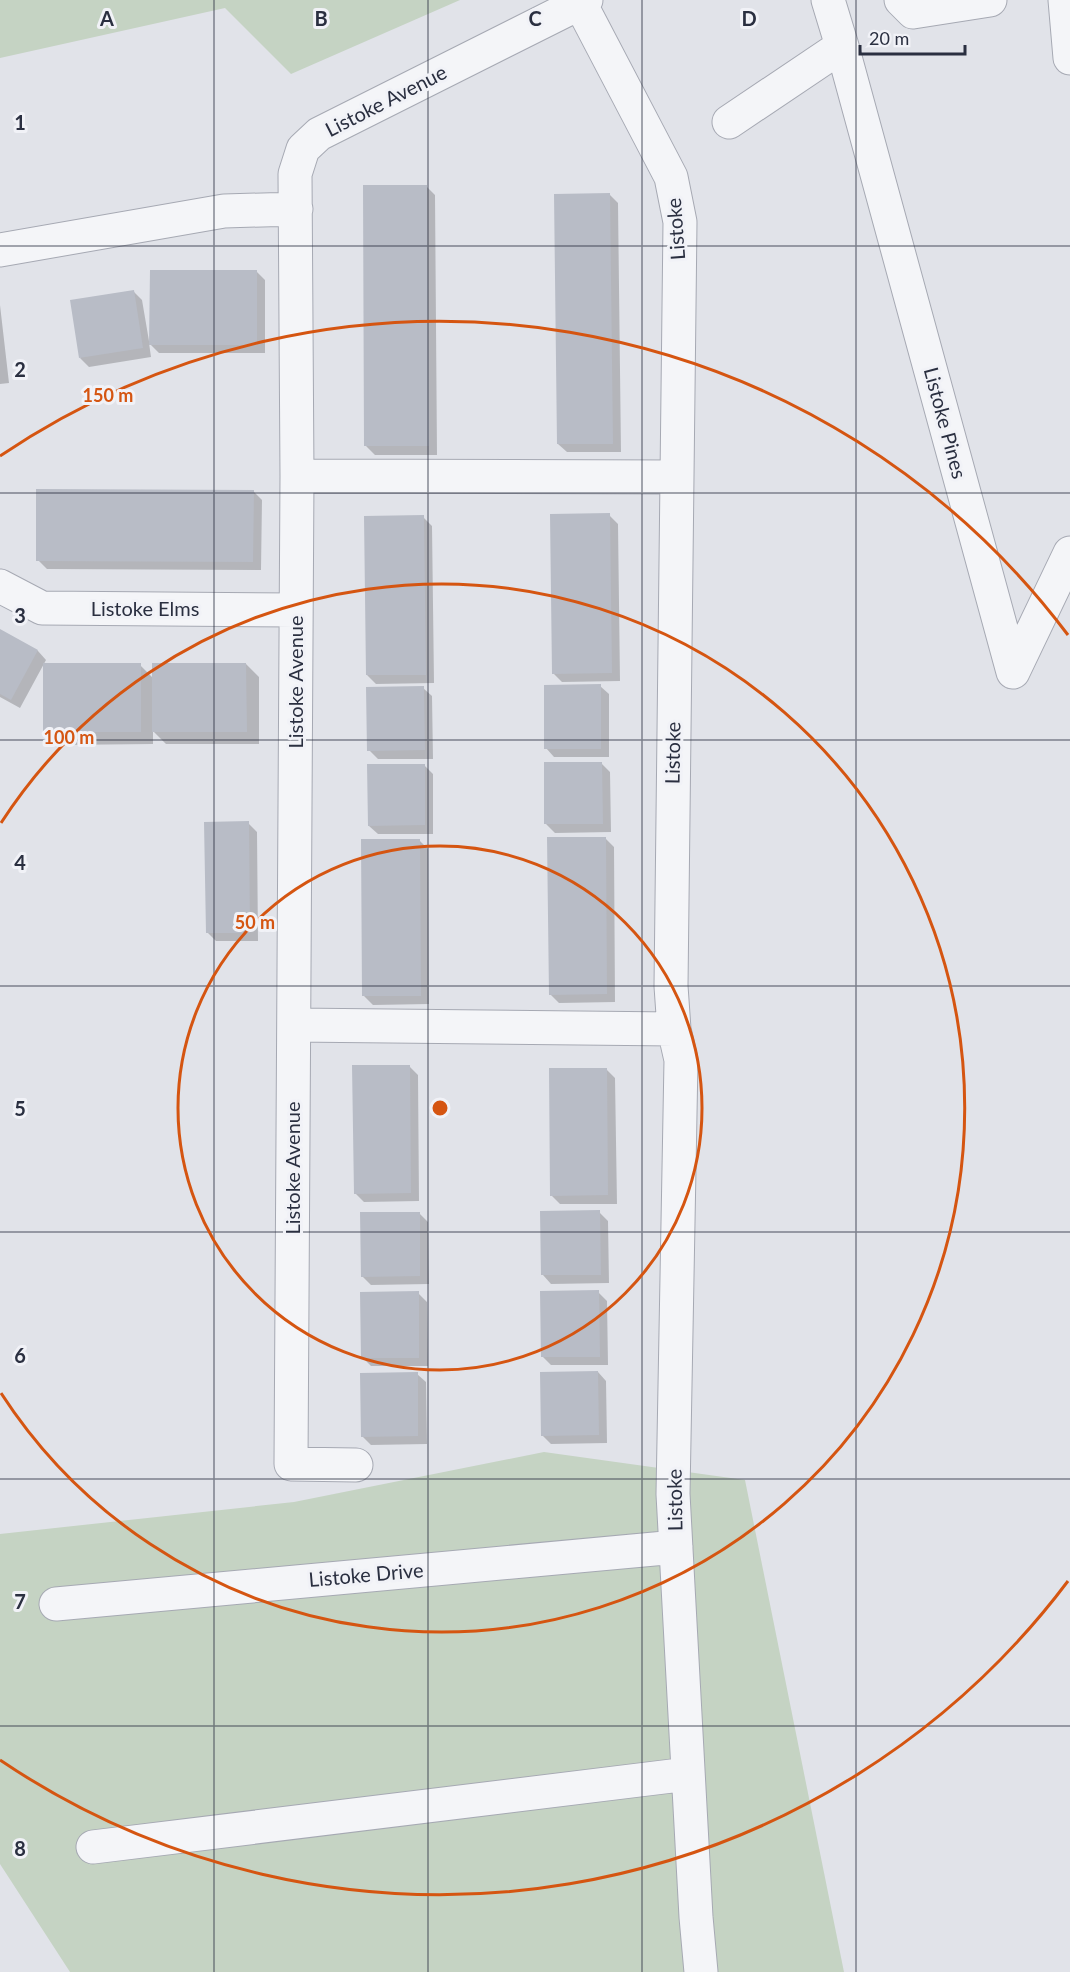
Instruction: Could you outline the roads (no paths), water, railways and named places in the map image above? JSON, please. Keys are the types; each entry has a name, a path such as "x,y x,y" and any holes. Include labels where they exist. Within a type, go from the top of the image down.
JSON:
{"street":[{"path":"729,122 842,46 828,0"},
{"path":"901,0 913,12 990,0"},
{"path":"1065,0 1070,58"},
{"name":"Listoke Avenue","path":"356,1465 291,1464 297,476 295,174 303,149 319,134 583,1"},
{"name":"Listoke","path":"583,1 671,177 680,222 671,974 674,1029 681,1060 673,1471 688,1774 701,1972"},
{"name":"Listoke Pines","path":"842,46 1013,672 1070,553"},
{"path":"0,250 224,211 296,209"},
{"path":"297,476 676,477"},
{"name":"Listoke Elms","path":"0,586 42,608 296,610"},
{"path":"294,1025 674,1029"},
{"name":"Listoke Drive","path":"56,1604 676,1547"},
{"path":"93,1847 688,1774"}]}
